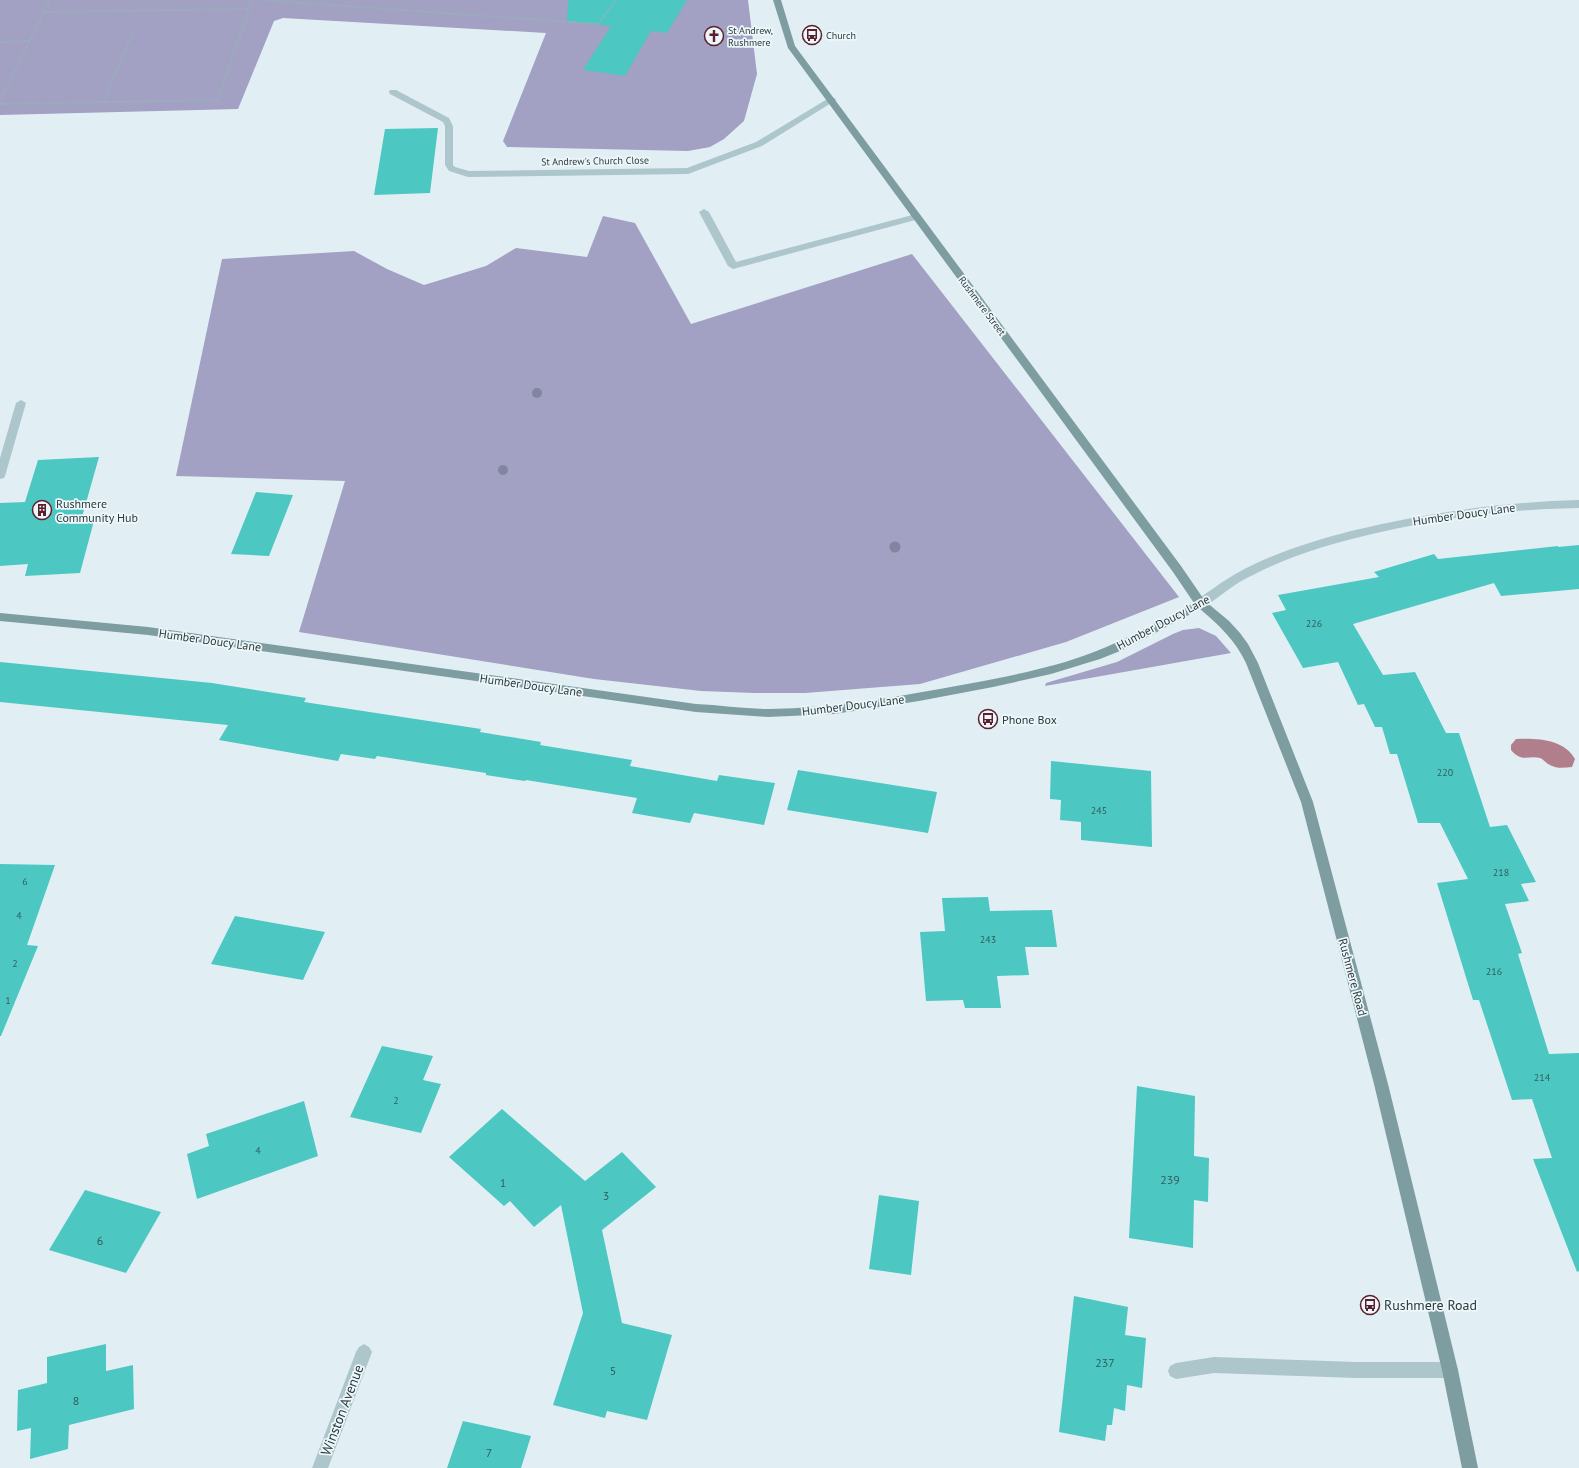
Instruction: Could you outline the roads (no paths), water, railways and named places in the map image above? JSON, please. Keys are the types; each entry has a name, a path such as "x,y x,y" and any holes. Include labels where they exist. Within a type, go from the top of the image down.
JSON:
{"street":[{"name":"Rushmere Street","path":"777,0 791,46 1177,569 1201,604"},
{"name":"St Andrew's Church Close","path":"393,92 446,120 449,126 449,165 452,169 468,174 688,171 759,144 832,100"},
{"path":"704,212 733,266 916,217"},
{"path":"0,476 21,403"},
{"name":"Humber Doucy Lane","path":"0,617 148,631 696,708 768,713 834,710 993,684 1051,670 1096,656 1122,646 1164,622 1201,604 1236,579 1256,568 1286,555 1343,537 1435,516 1483,509 1541,504 1579,504"},
{"name":"Rushmere Road","path":"1201,604 1225,624 1244,647 1259,680 1306,802 1381,1084 1450,1370 1470,1468"},
{"name":"Winston Avenue","path":"320,1468 364,1352"},
{"path":"1176,1371 1214,1365 1356,1370 1450,1370"}],"place":[{"name":"Church","path":"812,35"},
{"name":"St Andrew, Rushmere","path":"714,36"},
{"name":"Rushmere Community Hub","path":"42,510"},
{"name":"Phone Box","path":"988,719"},
{"name":"Rushmere Road","path":"1370,1305"}]}
